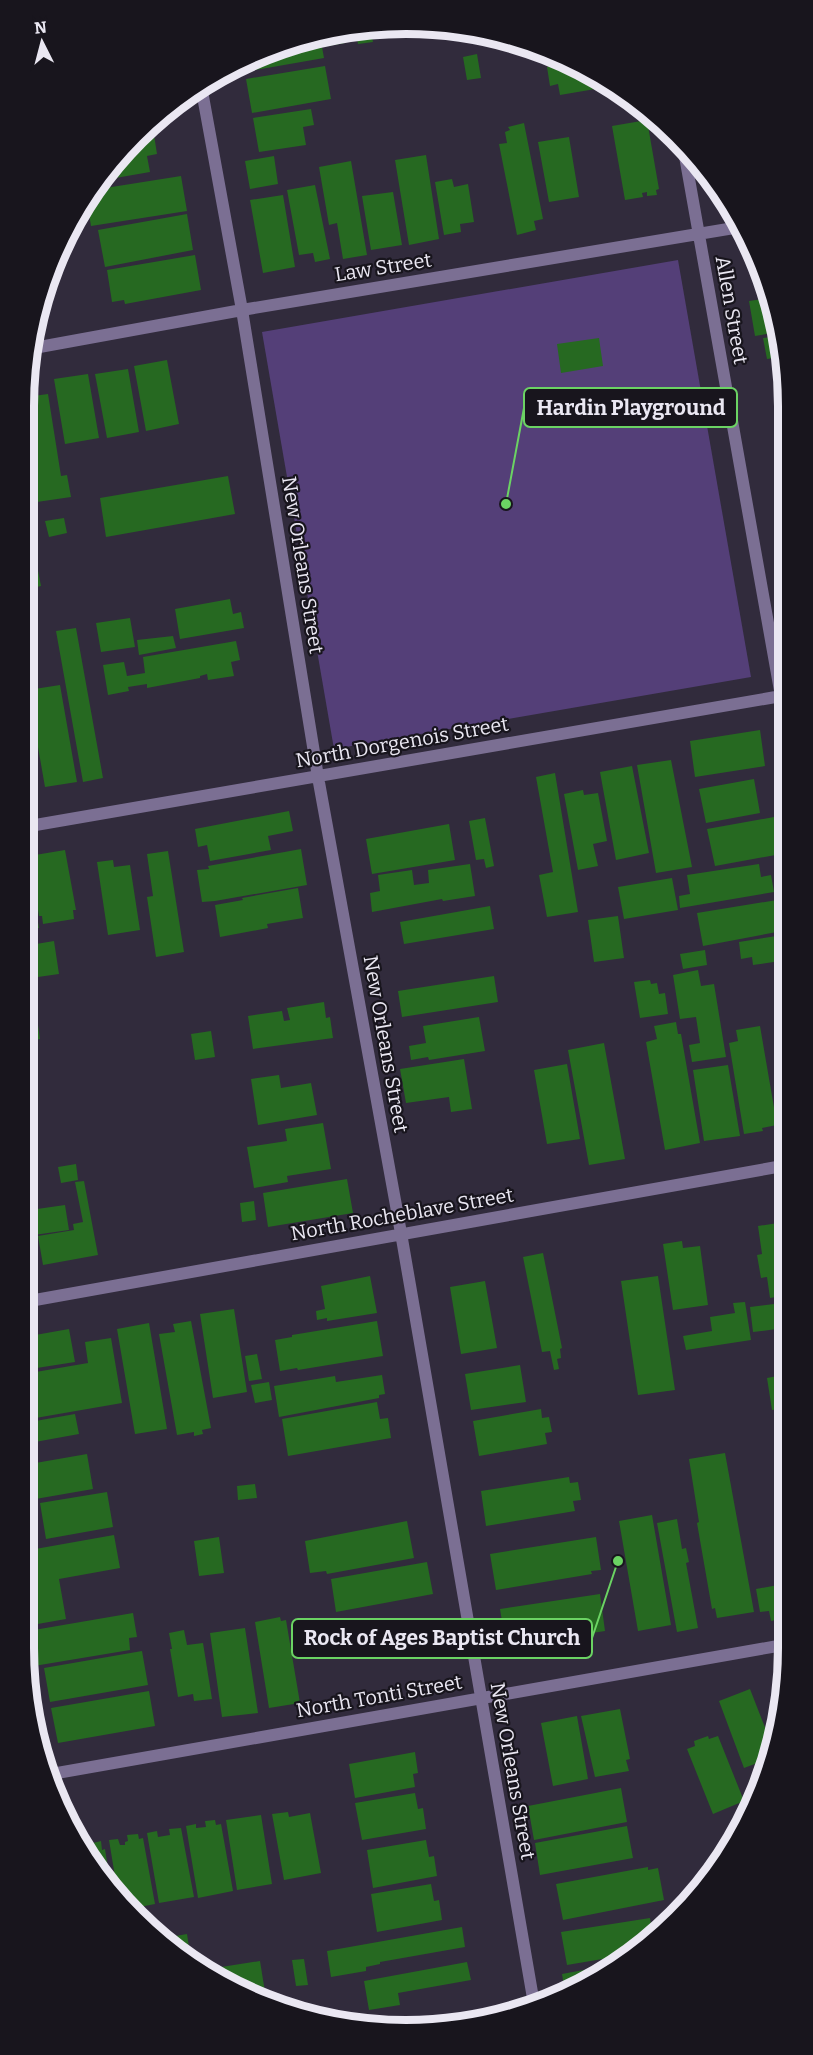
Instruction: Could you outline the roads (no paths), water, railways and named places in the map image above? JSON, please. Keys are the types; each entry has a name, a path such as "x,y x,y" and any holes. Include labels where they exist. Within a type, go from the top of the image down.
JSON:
{"street":[{"name":"New Orleans Street","path":"203,95 242,310 318,777 401,1233 533,1998"},
{"name":"Allen Street","path":"686,161 778,663"},
{"name":"Law Street","path":"40,347 242,310 733,228"},
{"name":"North Dorgenois Street","path":"34,825 778,696"},
{"name":"North Rocheblave Street","path":"34,1300 778,1167"},
{"name":"North Tonti Street","path":"56,1773 778,1646"}],"place":[{"name":"Hardin Playground","path":"506,504"},
{"name":"Rock of Ages Baptist Church","path":"618,1561"}]}
